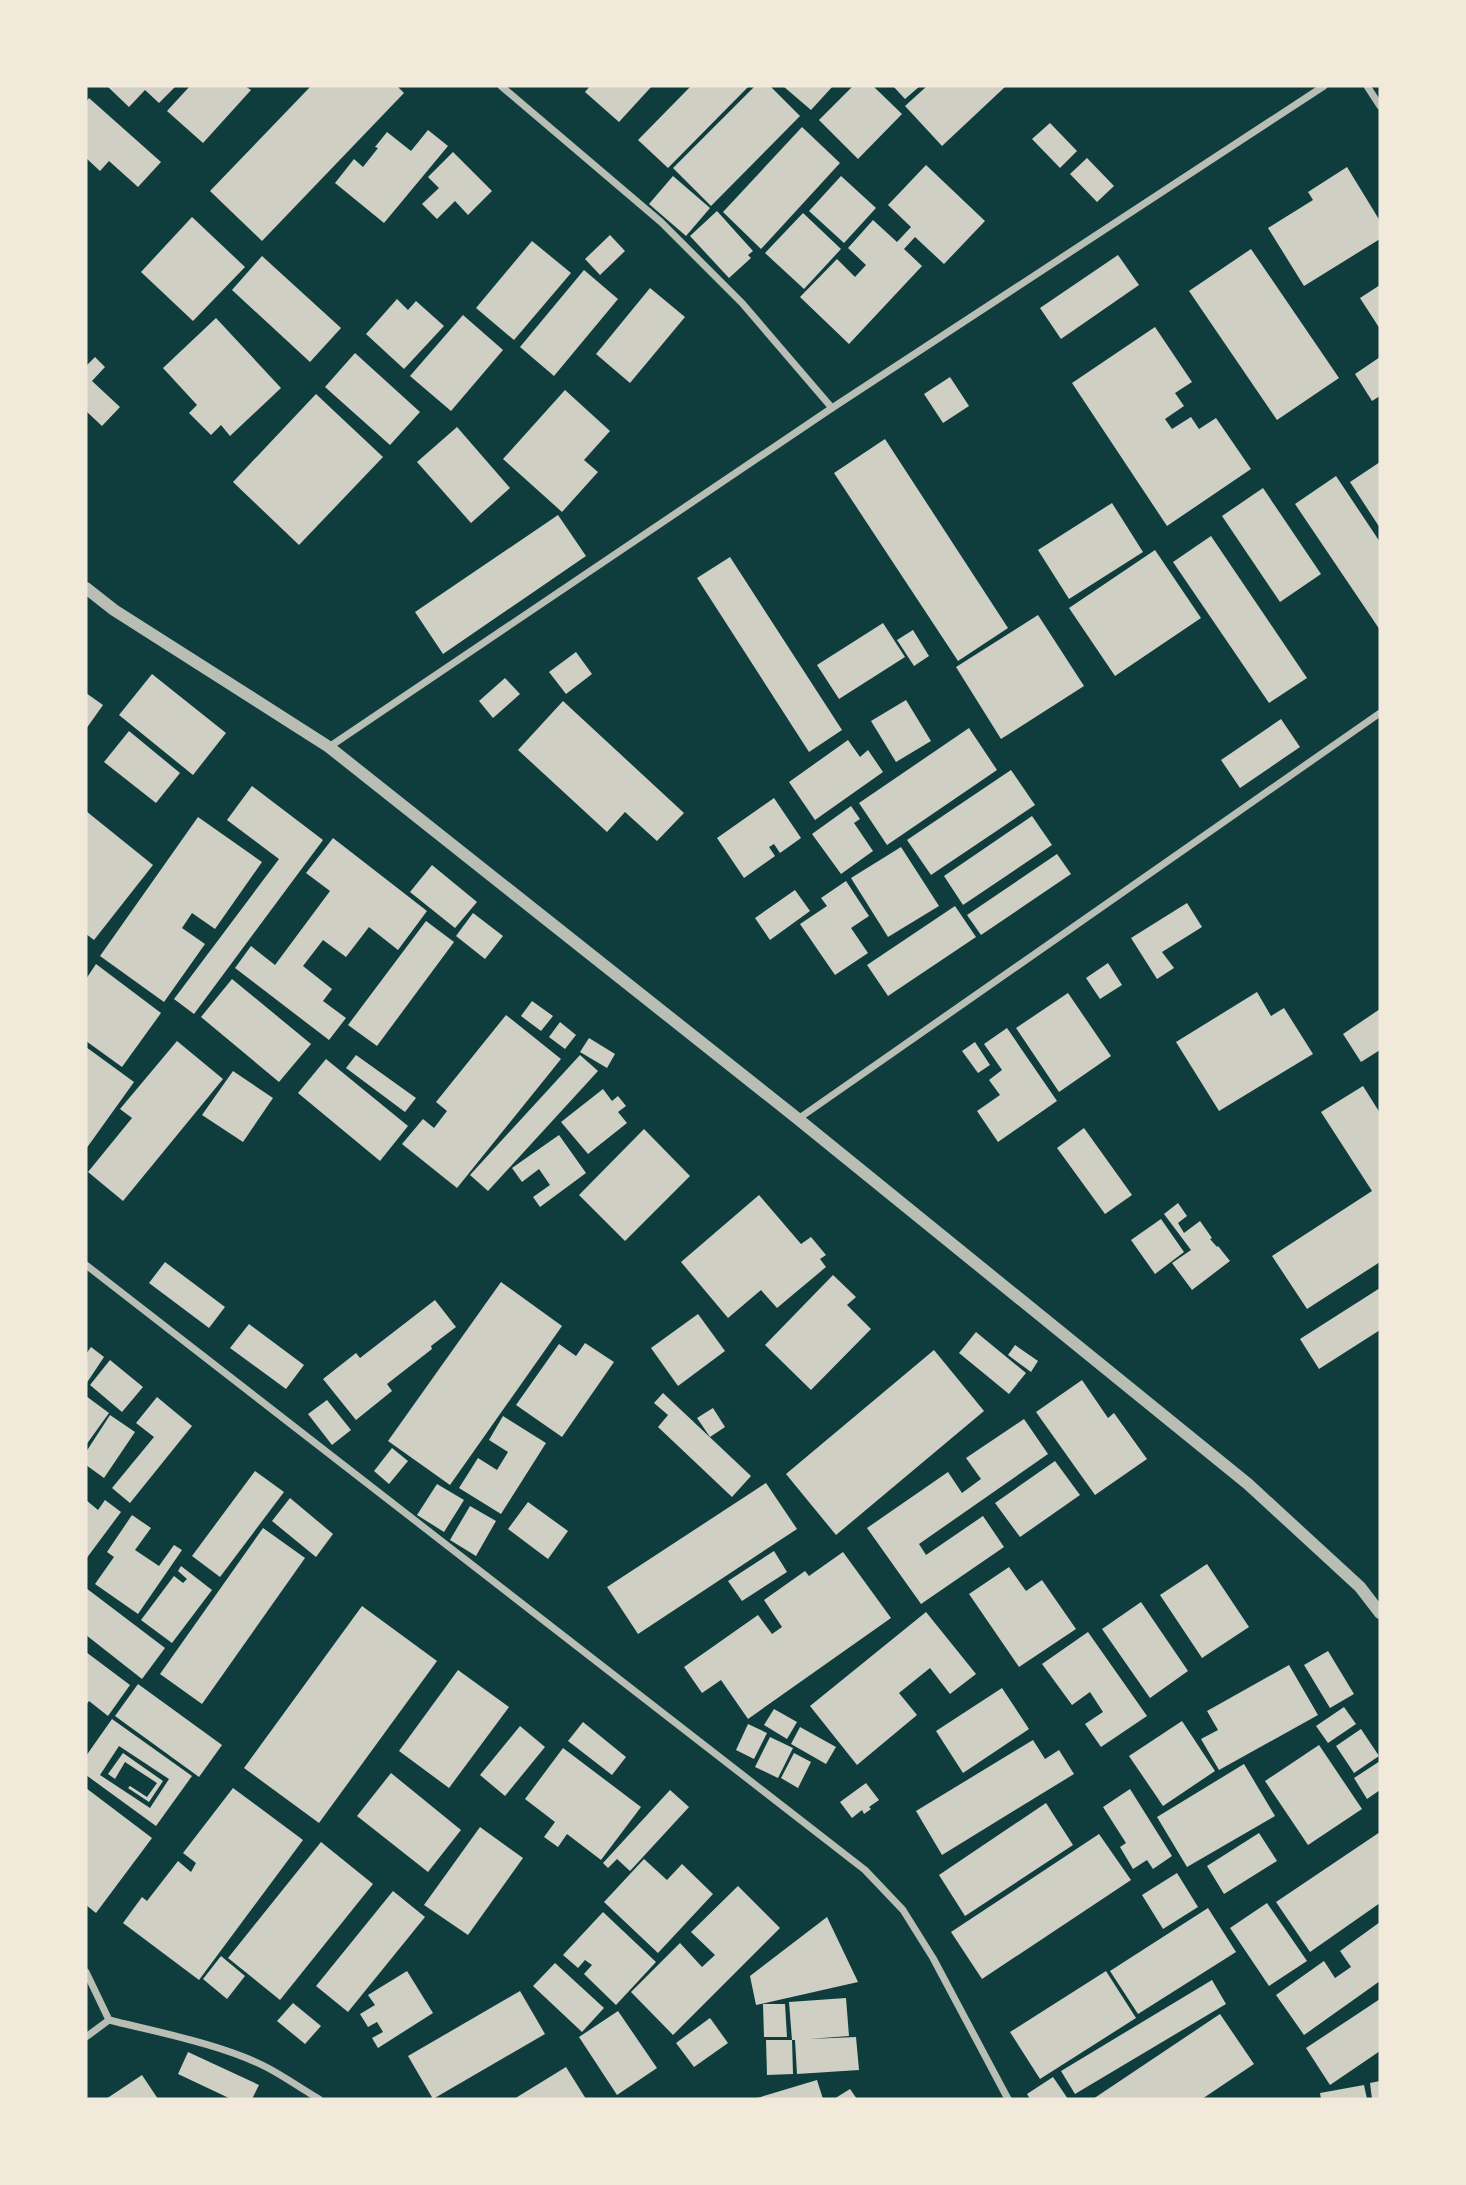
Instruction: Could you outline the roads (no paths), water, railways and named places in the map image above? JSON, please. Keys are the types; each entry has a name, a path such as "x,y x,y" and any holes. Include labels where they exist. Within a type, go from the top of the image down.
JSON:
{"street":[{"path":"501,86 661,222 741,303 832,408"},
{"path":"329,747 832,408 1324,86"},
{"path":"1367,86 1380,106"},
{"path":"86,588 114,610 329,747 798,1119 1248,1484 1360,1587 1380,1613"},
{"path":"798,1119 1380,713"},
{"path":"86,1265 864,1870 903,1910 933,1958 1007,2099"},
{"path":"86,1972 108,2021"},
{"path":"86,2037 108,2021"},
{"path":"108,2021 219,2049 266,2067 319,2099"}]}
